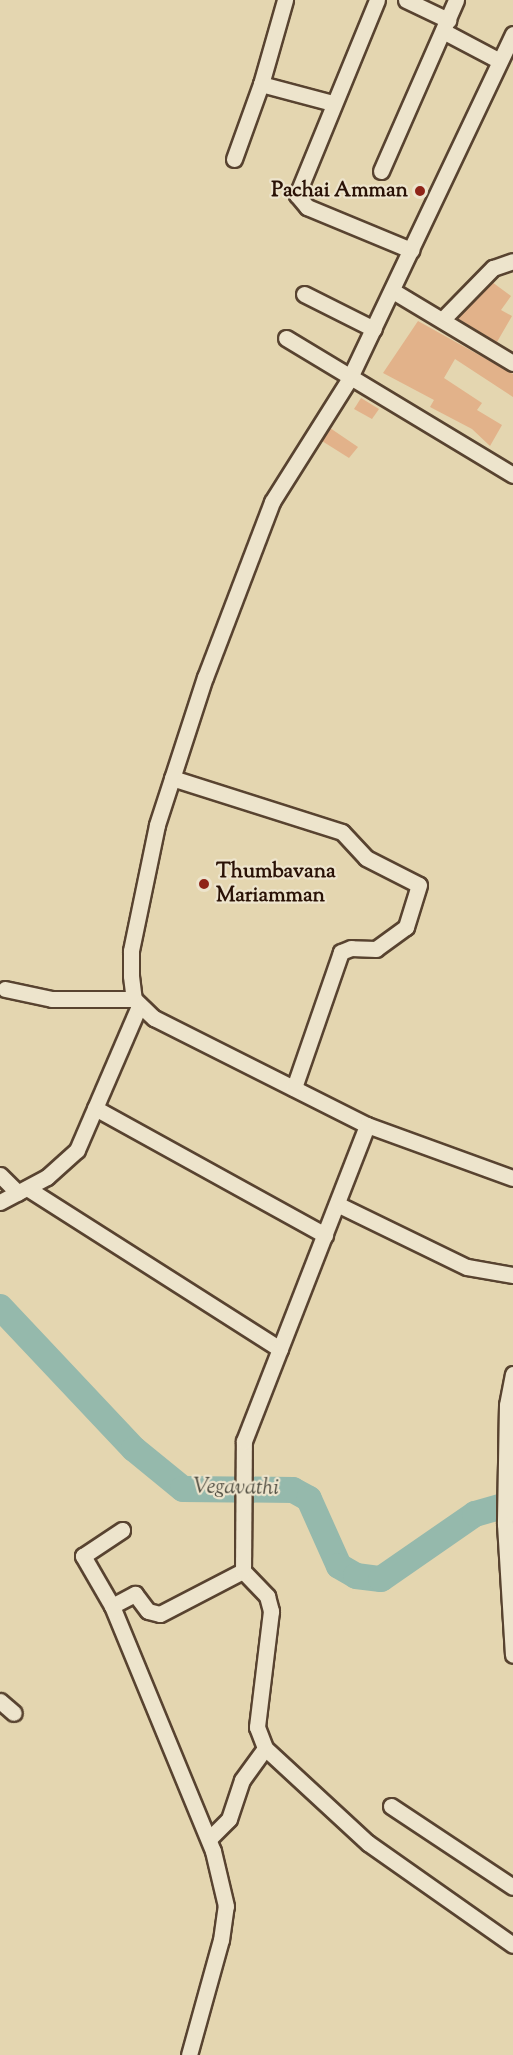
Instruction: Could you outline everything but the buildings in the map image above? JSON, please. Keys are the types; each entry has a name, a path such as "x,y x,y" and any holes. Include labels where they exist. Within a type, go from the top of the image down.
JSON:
{"street":[{"path":"376,0 299,188 299,201 411,250"},
{"path":"406,0 500,61"},
{"path":"381,171 456,0"},
{"path":"234,159 261,84 283,1"},
{"path":"0,1202 47,1177 77,1150 136,1002 131,951 158,825 205,677 283,482 350,378 513,34"},
{"path":"261,84 333,103"},
{"path":"442,320 493,268 513,261"},
{"path":"393,291 513,363"},
{"path":"304,294 374,329"},
{"path":"286,338 513,475"},
{"path":"172,778 342,832 366,858 419,885 406,927 376,949 351,948 341,952 294,1088"},
{"path":"5,989 52,999 136,1002 154,1018 367,1125 513,1178"},
{"path":"95,1108 325,1235"},
{"path":"367,1125 248,1427 242,1470 243,1571 267,1596 271,1611 257,1727 265,1748 368,1843 513,1944"},
{"path":"0,1175 280,1349"},
{"path":"337,1204 466,1267 513,1275"},
{"path":"513,1374 507,1406 505,1524 513,1656"},
{"path":"122,1530 83,1556 112,1606 209,1839 226,1906 221,1940 189,2055"},
{"path":"112,1606 135,1594 148,1611 160,1614 243,1571"},
{"path":"0,1701 15,1713"},
{"path":"209,1839 229,1820 242,1780 265,1748"},
{"path":"391,1806 513,1887"}],"waterway":[{"name":"Vegavathi","path":"0,1307 134,1449 183,1489 293,1490 309,1499 339,1566 356,1576 381,1579 475,1514 513,1503"}],"place":[{"name":"Pachai Amman","path":"420,191"},
{"name":"Thumbavana Mariamman","path":"204,884"}]}
